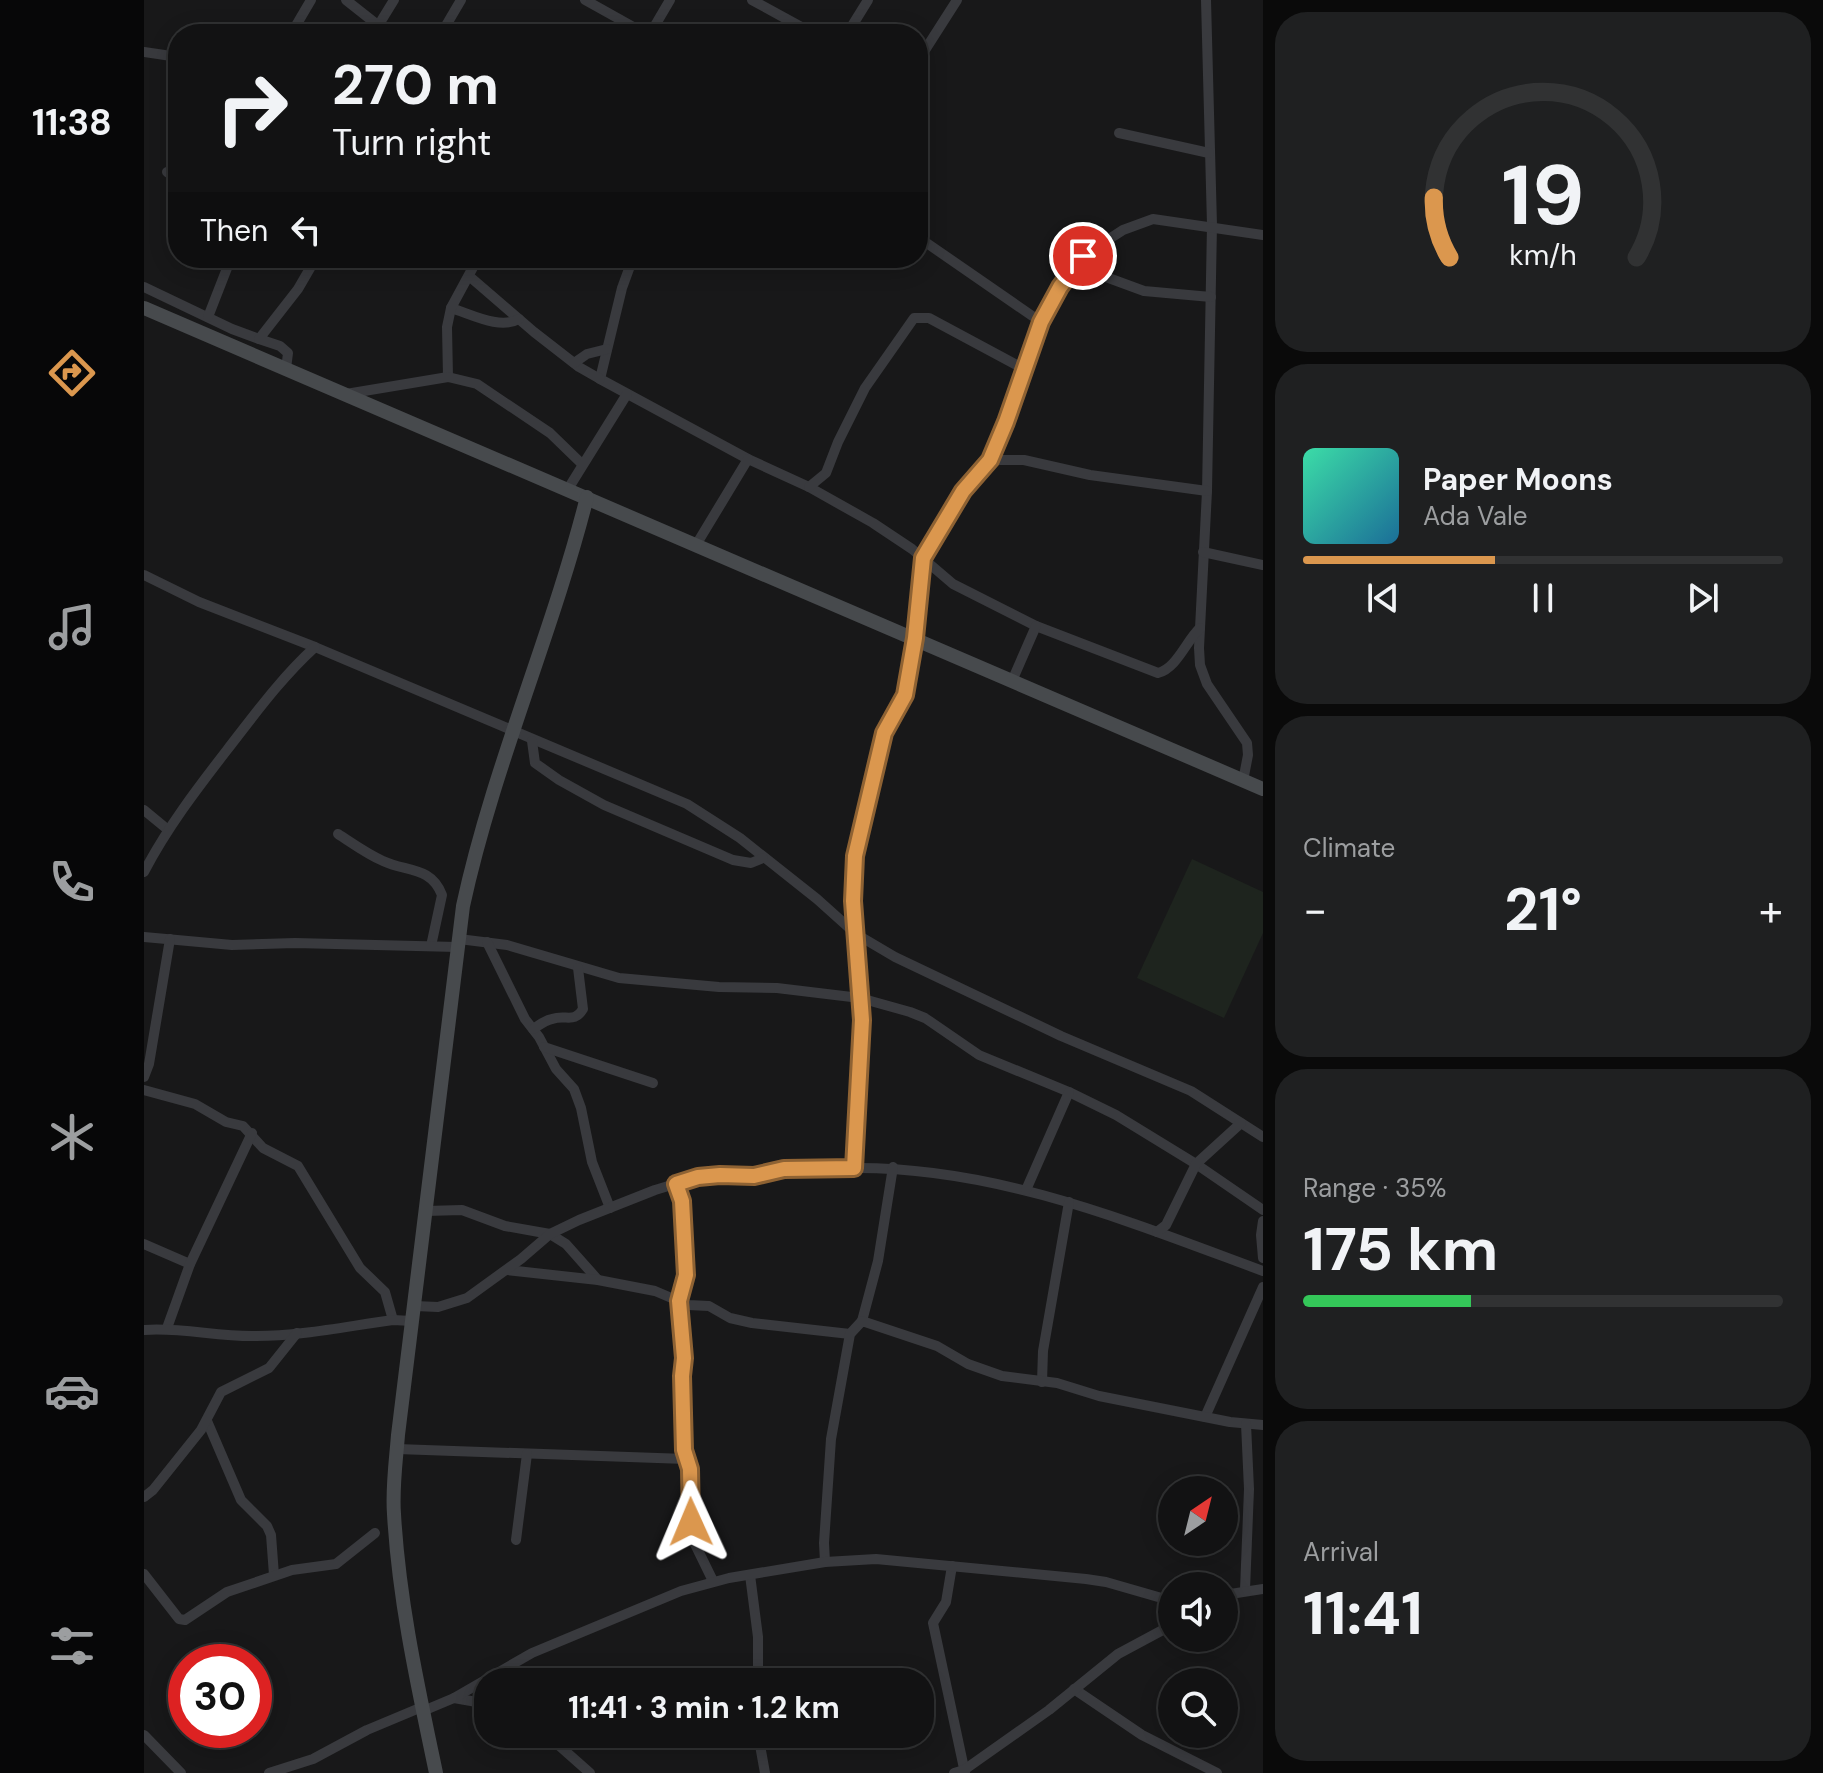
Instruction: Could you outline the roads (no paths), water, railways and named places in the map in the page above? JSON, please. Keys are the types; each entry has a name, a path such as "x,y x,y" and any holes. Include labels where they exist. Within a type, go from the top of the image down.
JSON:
{"street":[{"path":"297,24 311,0"},
{"path":"346,0 376,24"},
{"path":"379,24 394,0"},
{"path":"447,24 461,0"},
{"path":"585,0 629,24"},
{"path":"654,24 670,0"},
{"path":"752,0 796,24"},
{"path":"853,24 868,0"},
{"path":"928,45 957,0"},
{"path":"1206,0 1212,225 1200,665 1207,684 1247,743 1243,781"},
{"path":"144,52 168,56"},
{"path":"1119,133 1209,153"},
{"path":"854,1168 854,1125 862,1043 853,901 855,856 884,733 905,695 915,638 923,558 963,491 990,460 1041,322 1073,269 1095,247 1138,223 1153,219 1212,225 1263,235"},
{"path":"928,244 1041,322"},
{"path":"208,317 227,268"},
{"path":"259,339 310,268"},
{"path":"448,377 447,327 451,308 473,268"},
{"path":"600,379 629,268"},
{"path":"1073,269 1095,273 1144,291 1211,297"},
{"path":"469,276 574,363 748,459 809,487 873,523 923,558 953,584 1036,626 1158,673 1163,673 1172,665 1200,628"},
{"path":"144,287 284,349 288,353 286,369"},
{"path":"144,308 1263,789"},
{"path":"451,308 494,322 509,324 519,319"},
{"path":"809,487 826,473 865,388 914,318 929,318 1024,369"},
{"path":"574,363 590,352 607,349"},
{"path":"346,394 448,377 477,384 550,433 582,464"},
{"path":"568,489 627,394"},
{"path":"696,545 748,459"},
{"path":"990,460 1024,460 1109,479 1207,491"},
{"path":"436,1773 397,1567 394,1513 397,1449 458,943 477,846 587,497"},
{"path":"1203,552 1263,565"},
{"path":"144,575 199,602 315,647 687,804 740,838 856,934 895,957 1028,1020 1191,1091 1263,1137"},
{"path":"1012,681 1036,626"},
{"path":"144,872 167,829 290,670 315,647"},
{"path":"532,741 533,758 542,769 604,805 733,860 751,863 763,858"},
{"path":"144,810 167,829"},
{"path":"338,834 384,861 420,871 431,878 442,895 431,946"},
{"path":"144,937 232,945 431,946 487,942 619,978 719,987 777,988 860,998 925,1018 971,1051 1116,1115 1263,1210"},
{"path":"144,1077 149,1064 170,939"},
{"path":"487,942 556,1069 574,1089 592,1162 610,1208"},
{"path":"533,1029 551,1019 574,1018 583,1009 578,968"},
{"path":"544,1047 653,1083"},
{"path":"144,1090 195,1104 226,1122 243,1126 263,1148 301,1169 360,1268 385,1292 393,1320"},
{"path":"1026,1190 1069,1092"},
{"path":"1157,1232 1166,1225 1196,1164 1241,1123"},
{"path":"167,1328 190,1264 252,1133"},
{"path":"825,1562 831,1439 850,1334 862,1321 878,1261 893,1167"},
{"path":"144,1330 167,1328 258,1336 393,1320 467,1298 550,1234 610,1208 698,1177 754,1176 784,1169 893,1167 978,1178 1069,1202 1263,1271"},
{"path":"676,1184 682,1201 686,1275 679,1301 684,1358 682,1405 686,1459 690,1469 692,1538 713,1581"},
{"path":"1042,1382 1043,1351 1069,1202"},
{"path":"426,1211 462,1210 505,1226 550,1234 566,1244 598,1280"},
{"path":"1263,1225 1263,1258"},
{"path":"144,1244 190,1264"},
{"path":"507,1270 598,1280 665,1294 695,1306 709,1306 730,1318 752,1323 850,1334"},
{"path":"1205,1417 1263,1287"},
{"path":"862,1321 946,1349 987,1372 1022,1380 1057,1383 1099,1396 1205,1417 1263,1425"},
{"path":"144,1497 160,1482 207,1421 221,1392 269,1368 297,1333"},
{"path":"207,1421 241,1500 267,1526 271,1535 274,1575"},
{"path":"1245,1590 1249,1505 1246,1424"},
{"path":"397,1449 686,1459"},
{"path":"516,1540 527,1454"},
{"path":"144,1574 182,1620 188,1619 227,1592 274,1575 336,1564 375,1533"},
{"path":"269,1773 313,1759 367,1730 454,1698 532,1653 681,1591 713,1581 825,1562 876,1559 1106,1582 1158,1597"},
{"path":"952,1566 946,1602 933,1623 961,1772 1118,1654 1158,1633"},
{"path":"750,1575 758,1637 758,1668"},
{"path":"1238,1592 1263,1589"},
{"path":"1074,1689 1142,1735 1217,1773"},
{"path":"454,1698 474,1702"},
{"path":"144,1735 181,1773"},
{"path":"562,1748 590,1773"},
{"path":"761,1748 765,1773"}]}
